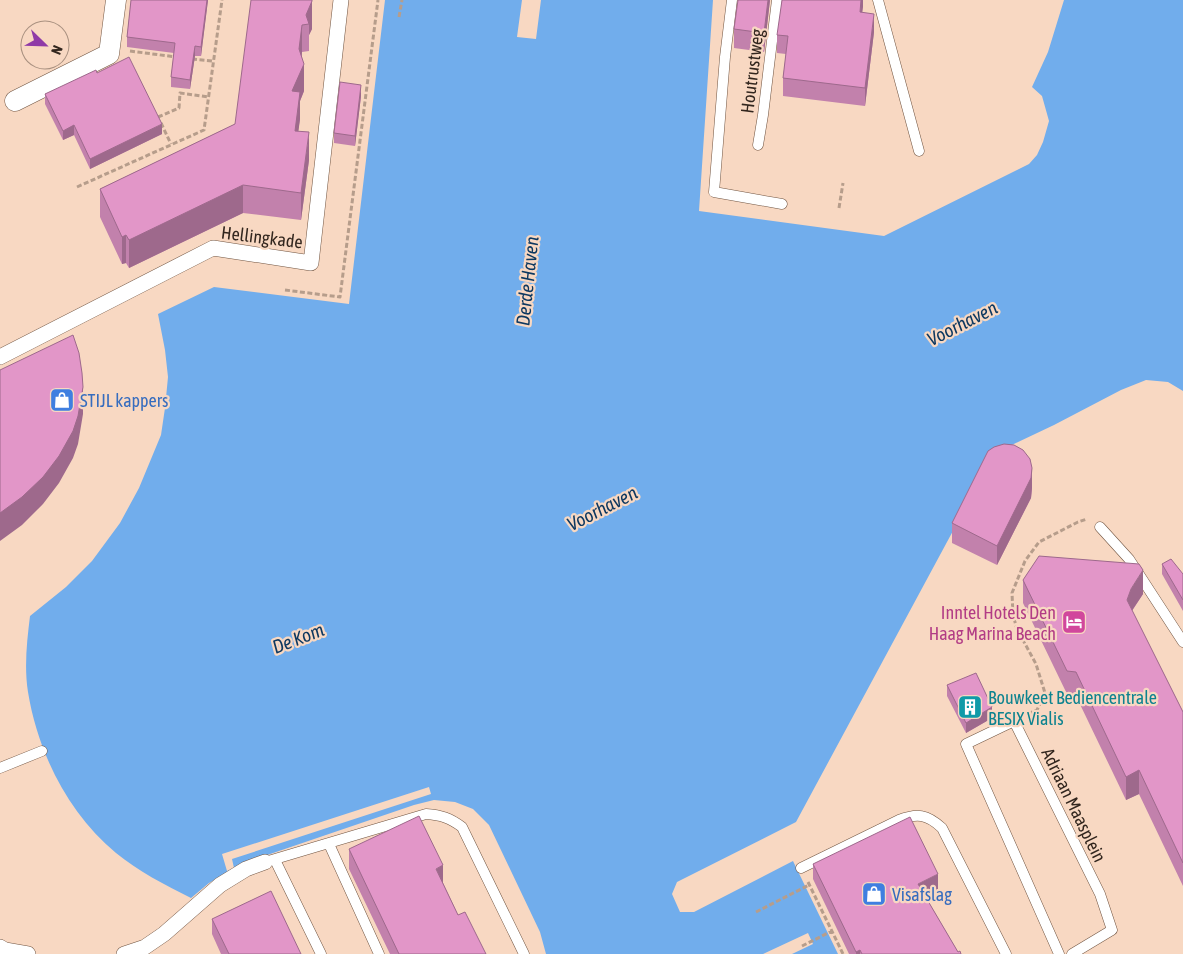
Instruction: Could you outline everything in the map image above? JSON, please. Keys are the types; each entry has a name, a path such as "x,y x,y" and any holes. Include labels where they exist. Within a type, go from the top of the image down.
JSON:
{"street":[{"path":"15,101 109,54 116,0"},
{"name":"Hellingkade","path":"0,357 213,248 310,262 341,0"},
{"path":"124,954 145,947 164,934 220,885 246,869 270,861"},
{"path":"0,947 5,950 28,954"}],"lane":[{"path":"732,0 725,57 714,192 782,204"},
{"name":"Houtrustweg","path":"758,145 777,0"},
{"path":"878,0 919,151"},
{"path":"1100,528 1129,559 1183,642"},
{"path":"1014,720 966,744 1060,954"},
{"name":"Adriaan Maasplein","path":"1014,720 1100,894 1112,930 1072,954"},
{"path":"0,768 42,751"},
{"path":"321,954 270,861 426,814 440,815 452,819 462,827 524,954"},
{"path":"801,868 899,820 910,816 922,815 933,820 942,828 1006,954"},
{"path":"329,844 379,954"}],"path":[{"path":"77,187 204,130 222,0"},
{"path":"285,290 340,297 378,0"},
{"path":"399,18 402,0"},
{"path":"130,59 125,51 213,62"},
{"path":"158,118 179,108 180,93 208,96"},
{"path":"154,109 171,144"},
{"path":"839,208 844,183"},
{"path":"1014,720 1037,710 1045,693 1036,664 1013,615 1012,593 1025,561 1039,542 1078,522 1089,519 1100,528"},
{"path":"801,868 843,954"},
{"path":"756,912 809,885"},
{"path":"802,946 832,931"}],"water":[{"path":"385,0 713,0 699,211 884,236 1029,164 1037,155 1049,121 1042,96 1032,87 1048,52 1064,0 1183,0 1183,391 1168,382 1146,380 1121,390 995,453 796,822 677,882 672,894 680,912 694,912 793,861 838,954 546,954 540,932 489,825 473,809 455,802 434,800 414,805 244,863 209,883 191,898 133,866 99,837 83,820 70,801 48,759 39,737 28,692 26,663 30,616 66,587 92,561 120,523 139,488 161,435 165,408 168,377 158,314 214,287 349,304"}],"pier":[{"path":"522,0 541,0 536,39 517,37"},
{"path":"429,787 431,794 232,859 234,868 227,871 222,854"},
{"path":"808,933 813,944 792,954 763,954"}],"building":[{"path":"131,0 207,0 201,47 195,46 190,80 171,77 175,43 127,37"},
{"path":"251,0 312,0 306,15 309,24 302,25 299,49 304,64 292,91 300,92 295,131 309,132 301,193 243,185 129,240 126,235 122,237 100,189 235,124"},
{"path":"738,0 768,0 764,33 734,29"},
{"path":"782,0 861,0 860,12 874,14 865,88 783,78 788,36 777,35"},
{"path":"129,57 162,124 90,159 74,125 63,131 45,94 96,70 97,73"},
{"path":"340,82 361,85 355,136 334,133"},
{"path":"73,335 79,353 83,387 78,416 73,431 59,456 43,477 22,497 0,513 0,370"},
{"path":"1004,444 1014,445 1023,450 1030,459 1032,468 1031,478 997,546 952,523 988,451"},
{"path":"1039,556 1139,564 1143,570 1131,589 1127,600 1183,712 1183,863 1139,770 1126,777 1076,672 1067,671 1023,580"},
{"path":"1171,559 1183,574 1183,600 1162,564"},
{"name":"Bouwkeet Bediencentrale BESIX Vialis","path":"976,673 992,707 966,723 947,685"},
{"path":"419,816 443,865 436,869 458,915 465,912 486,954 399,954 349,849"},
{"name":"Visafslag","path":"910,817 938,874 918,884 958,952 960,951 961,954 862,954 860,950 856,952 813,864"},
{"path":"271,891 301,954 229,954 212,919"}],"place":[{"name":"STIJL kappers","path":"62,400"},
{"name":"Inntel Hotels Den Haag Marina Beach","path":"1074,622"},
{"name":"Bouwkeet Bediencentrale BESIX Vialis","path":"970,707"},
{"name":"Visafslag","path":"874,894"}],"water label":[{"name":"Derde Haven","path":"527,281"},
{"name":"Voorhaven","path":"962,323"},
{"name":"Voorhaven","path":"602,508"},
{"name":"De Kom","path":"298,638"}]}
